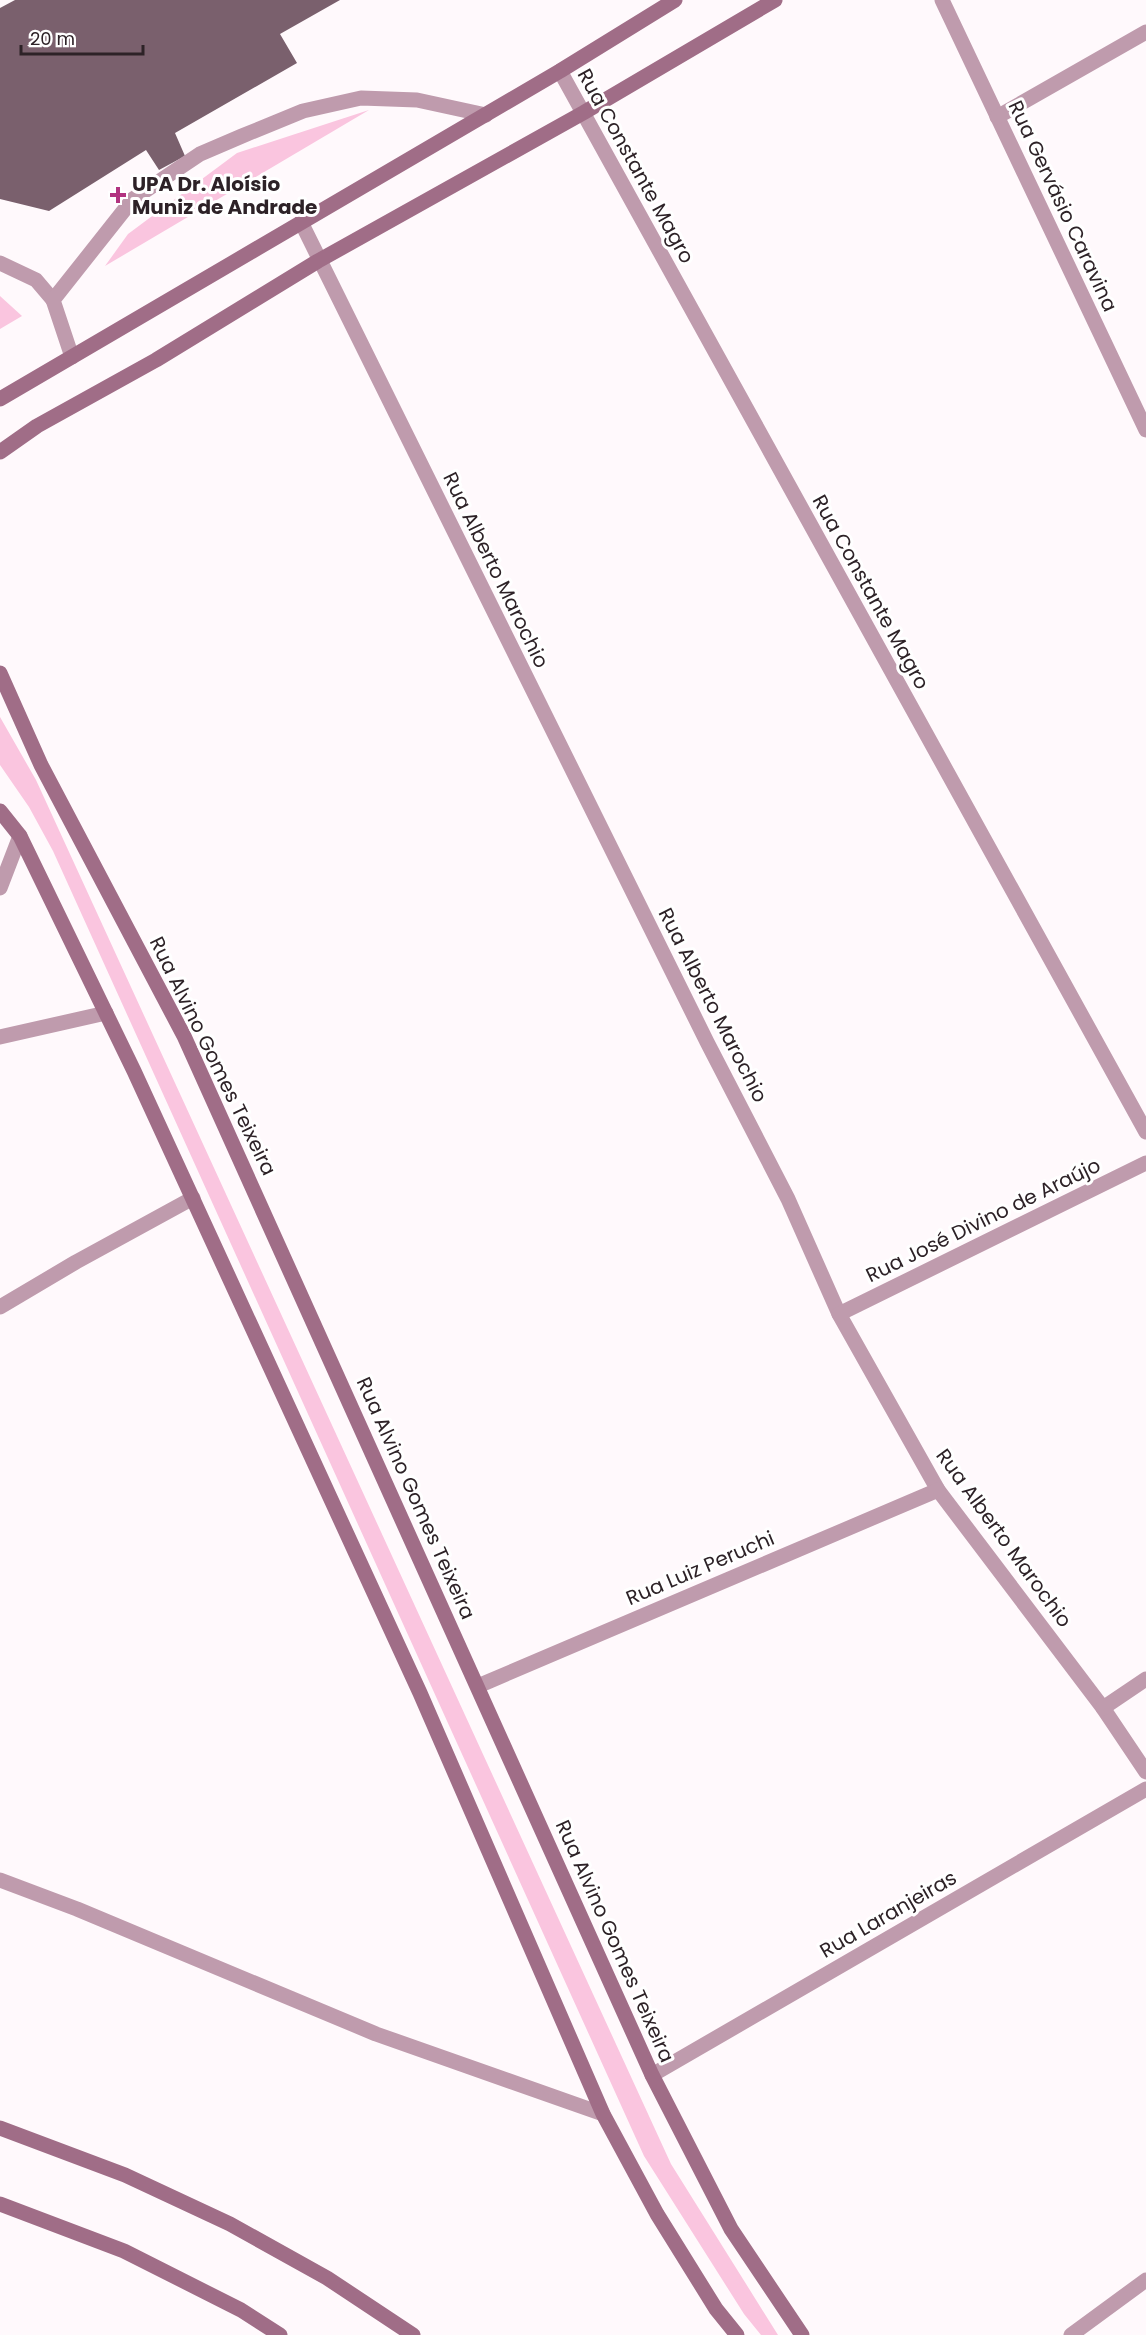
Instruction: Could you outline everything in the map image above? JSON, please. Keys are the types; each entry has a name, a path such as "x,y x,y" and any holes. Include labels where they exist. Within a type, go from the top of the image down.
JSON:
{"main road":[{"path":"0,399 560,71 657,4 675,0"},
{"path":"0,452 37,426 156,360 318,261 583,113 775,0"},
{"name":"Rua Alvino Gomes Teixeira","path":"0,673 41,765 184,1036 652,2075 732,2229 802,2335"},
{"path":"0,811 20,836 193,1198 420,1693 603,2114 657,2214 716,2309 737,2335"},
{"path":"0,2128 125,2175 230,2224 327,2278 413,2335"},
{"path":"0,2204 124,2251 241,2310 280,2335"}],"street":[{"name":"Rua Gervásio Caravina","path":"942,0 1146,430"},
{"path":"997,117 1146,32"},
{"name":"Rua Constante Magro","path":"560,71 1146,1132"},
{"path":"53,300 133,199 200,154 242,136 303,111 361,98 417,100 486,115"},
{"name":"Rua Alberto Marochio","path":"301,222 318,261 707,1042 788,1199 839,1314 938,1490 1102,1708 1146,1772"},
{"path":"0,263 36,280 53,300 72,357"},
{"path":"0,888 20,836"},
{"path":"0,1037 106,1013"},
{"name":"Rua José Divino de Araújo","path":"839,1314 1146,1163"},
{"path":"0,1307 76,1262 193,1198"},
{"name":"Rua Luiz Peruchi","path":"478,1686 938,1490"},
{"path":"1102,1708 1146,1679"},
{"name":"Rua Laranjeiras","path":"652,2075 1146,1789"},
{"path":"0,1880 77,1909 376,2034 603,2114"},
{"path":"1071,2335 1146,2280"}],"shaded area":[{"path":"369,110 105,266 128,234 237,153"},
{"path":"0,296 22,316 0,329"},
{"path":"0,717 36,780 671,2164 778,2335 761,2335 744,2314 644,2156 53,851 29,807 0,765"}],"building":[{"path":"15,0 340,0 280,34 297,63 175,133 185,156 159,170 146,150 49,211 0,199 0,8"}],"place":[{"name":"UPA Dr. Aloísio Muniz de Andrade","path":"118,195"}]}
